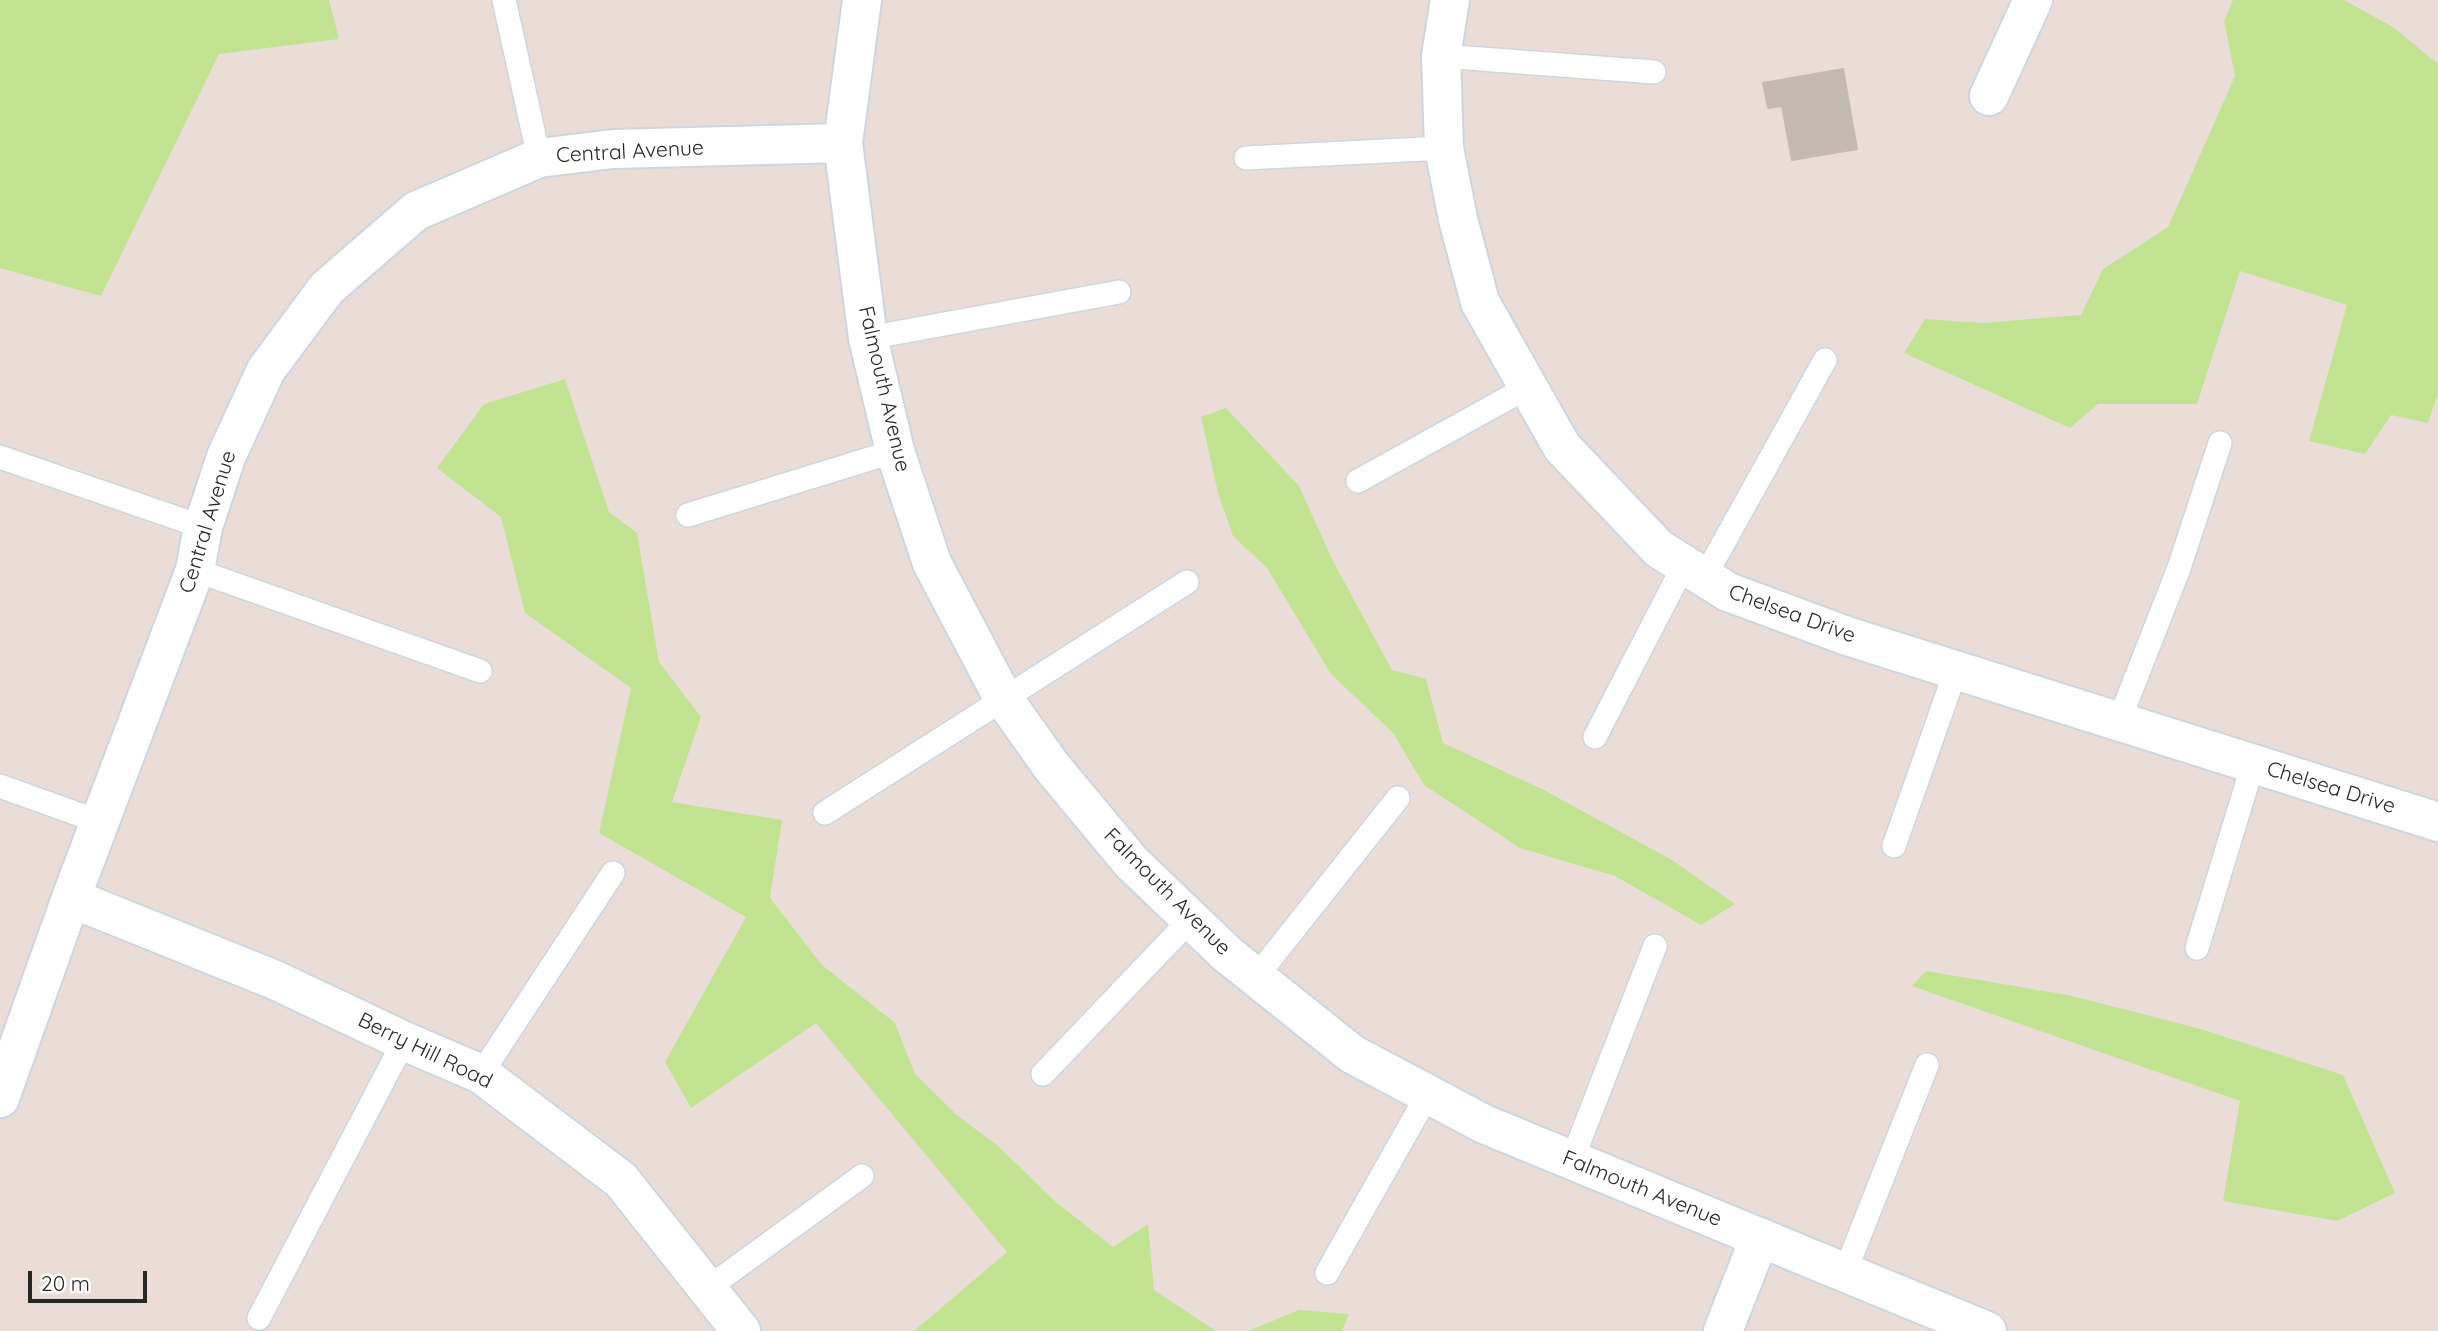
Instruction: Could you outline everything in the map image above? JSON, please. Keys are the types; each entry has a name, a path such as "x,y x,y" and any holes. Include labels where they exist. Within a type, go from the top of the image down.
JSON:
{"street":[{"name":"Falmouth Avenue","path":"862,0 843,143 868,338 894,451 932,563 1003,698 1052,766 1131,862 1227,954 1352,1054 1484,1124 1987,1331"},
{"name":"Chelsea Drive","path":"1450,0 1441,56 1444,148 1458,219 1480,302 1562,447 1659,549 1728,592 1847,636 2438,822"},
{"path":"1989,96 2033,0"},
{"name":"Central Avenue","path":"0,1098 71,898 195,570 203,527 226,457 266,370 327,288 415,211 539,158 613,149 843,143"},
{"name":"Berry Hill Road","path":"71,898 275,980 481,1074 621,1180 741,1331"},
{"path":"1723,1331 1760,1237"}],"lane":[{"path":"504,0 539,158"},
{"path":"1441,56 1654,72"},
{"path":"1246,158 1444,148"},
{"path":"868,338 1119,292"},
{"path":"1595,737 1825,360"},
{"path":"1358,481 1528,387"},
{"path":"2119,721 2179,568 2220,443"},
{"path":"688,515 894,451"},
{"path":"0,457 203,527"},
{"path":"195,570 480,671"},
{"path":"825,813 1187,582"},
{"path":"1894,846 1956,670"},
{"path":"2197,948 2253,764"},
{"path":"0,786 100,822"},
{"path":"1256,977 1398,798"},
{"path":"481,1074 612,873"},
{"path":"1043,1074 1191,919"},
{"path":"1572,1160 1656,946"},
{"path":"259,1318 404,1041"},
{"path":"1845,1272 1927,1065"},
{"path":"1327,1273 1428,1094"},
{"path":"708,1288 862,1176"}],"green space":[{"path":"0,0 329,0 339,39 219,54 101,296 0,268"},
{"path":"2233,0 2344,0 2393,27 2438,64 2438,393 2428,423 2391,415 2365,454 2309,441 2347,305 2240,271 2197,404 2098,404 2070,428 1904,353 1925,319 1981,323 2081,315 2103,269 2168,227 2235,76 2224,21"},
{"path":"565,379 609,512 637,533 659,662 701,717 672,802 782,820 770,898 822,965 895,1023 915,1074 958,1116 998,1146 1056,1202 1113,1247 1148,1224 1154,1290 1216,1331 914,1331 1007,1252 816,1023 691,1108 665,1062 746,917 599,833 631,688 525,613 501,517 437,468 484,404"},
{"path":"1226,408 1299,486 1333,561 1392,670 1426,679 1443,743 1544,790 1672,860 1735,904 1701,925 1615,876 1520,848 1424,785 1393,733 1331,674 1267,568 1233,536 1218,493 1201,417"},
{"path":"1926,971 2068,995 2201,1029 2343,1075 2395,1193 2337,1221 2223,1201 2240,1101 1912,986"},
{"path":"1299,1310 1349,1314 1342,1331 1248,1331"}],"building":[{"path":"1843,69 1857,149 1792,160 1782,106 1768,108 1763,83"}]}
